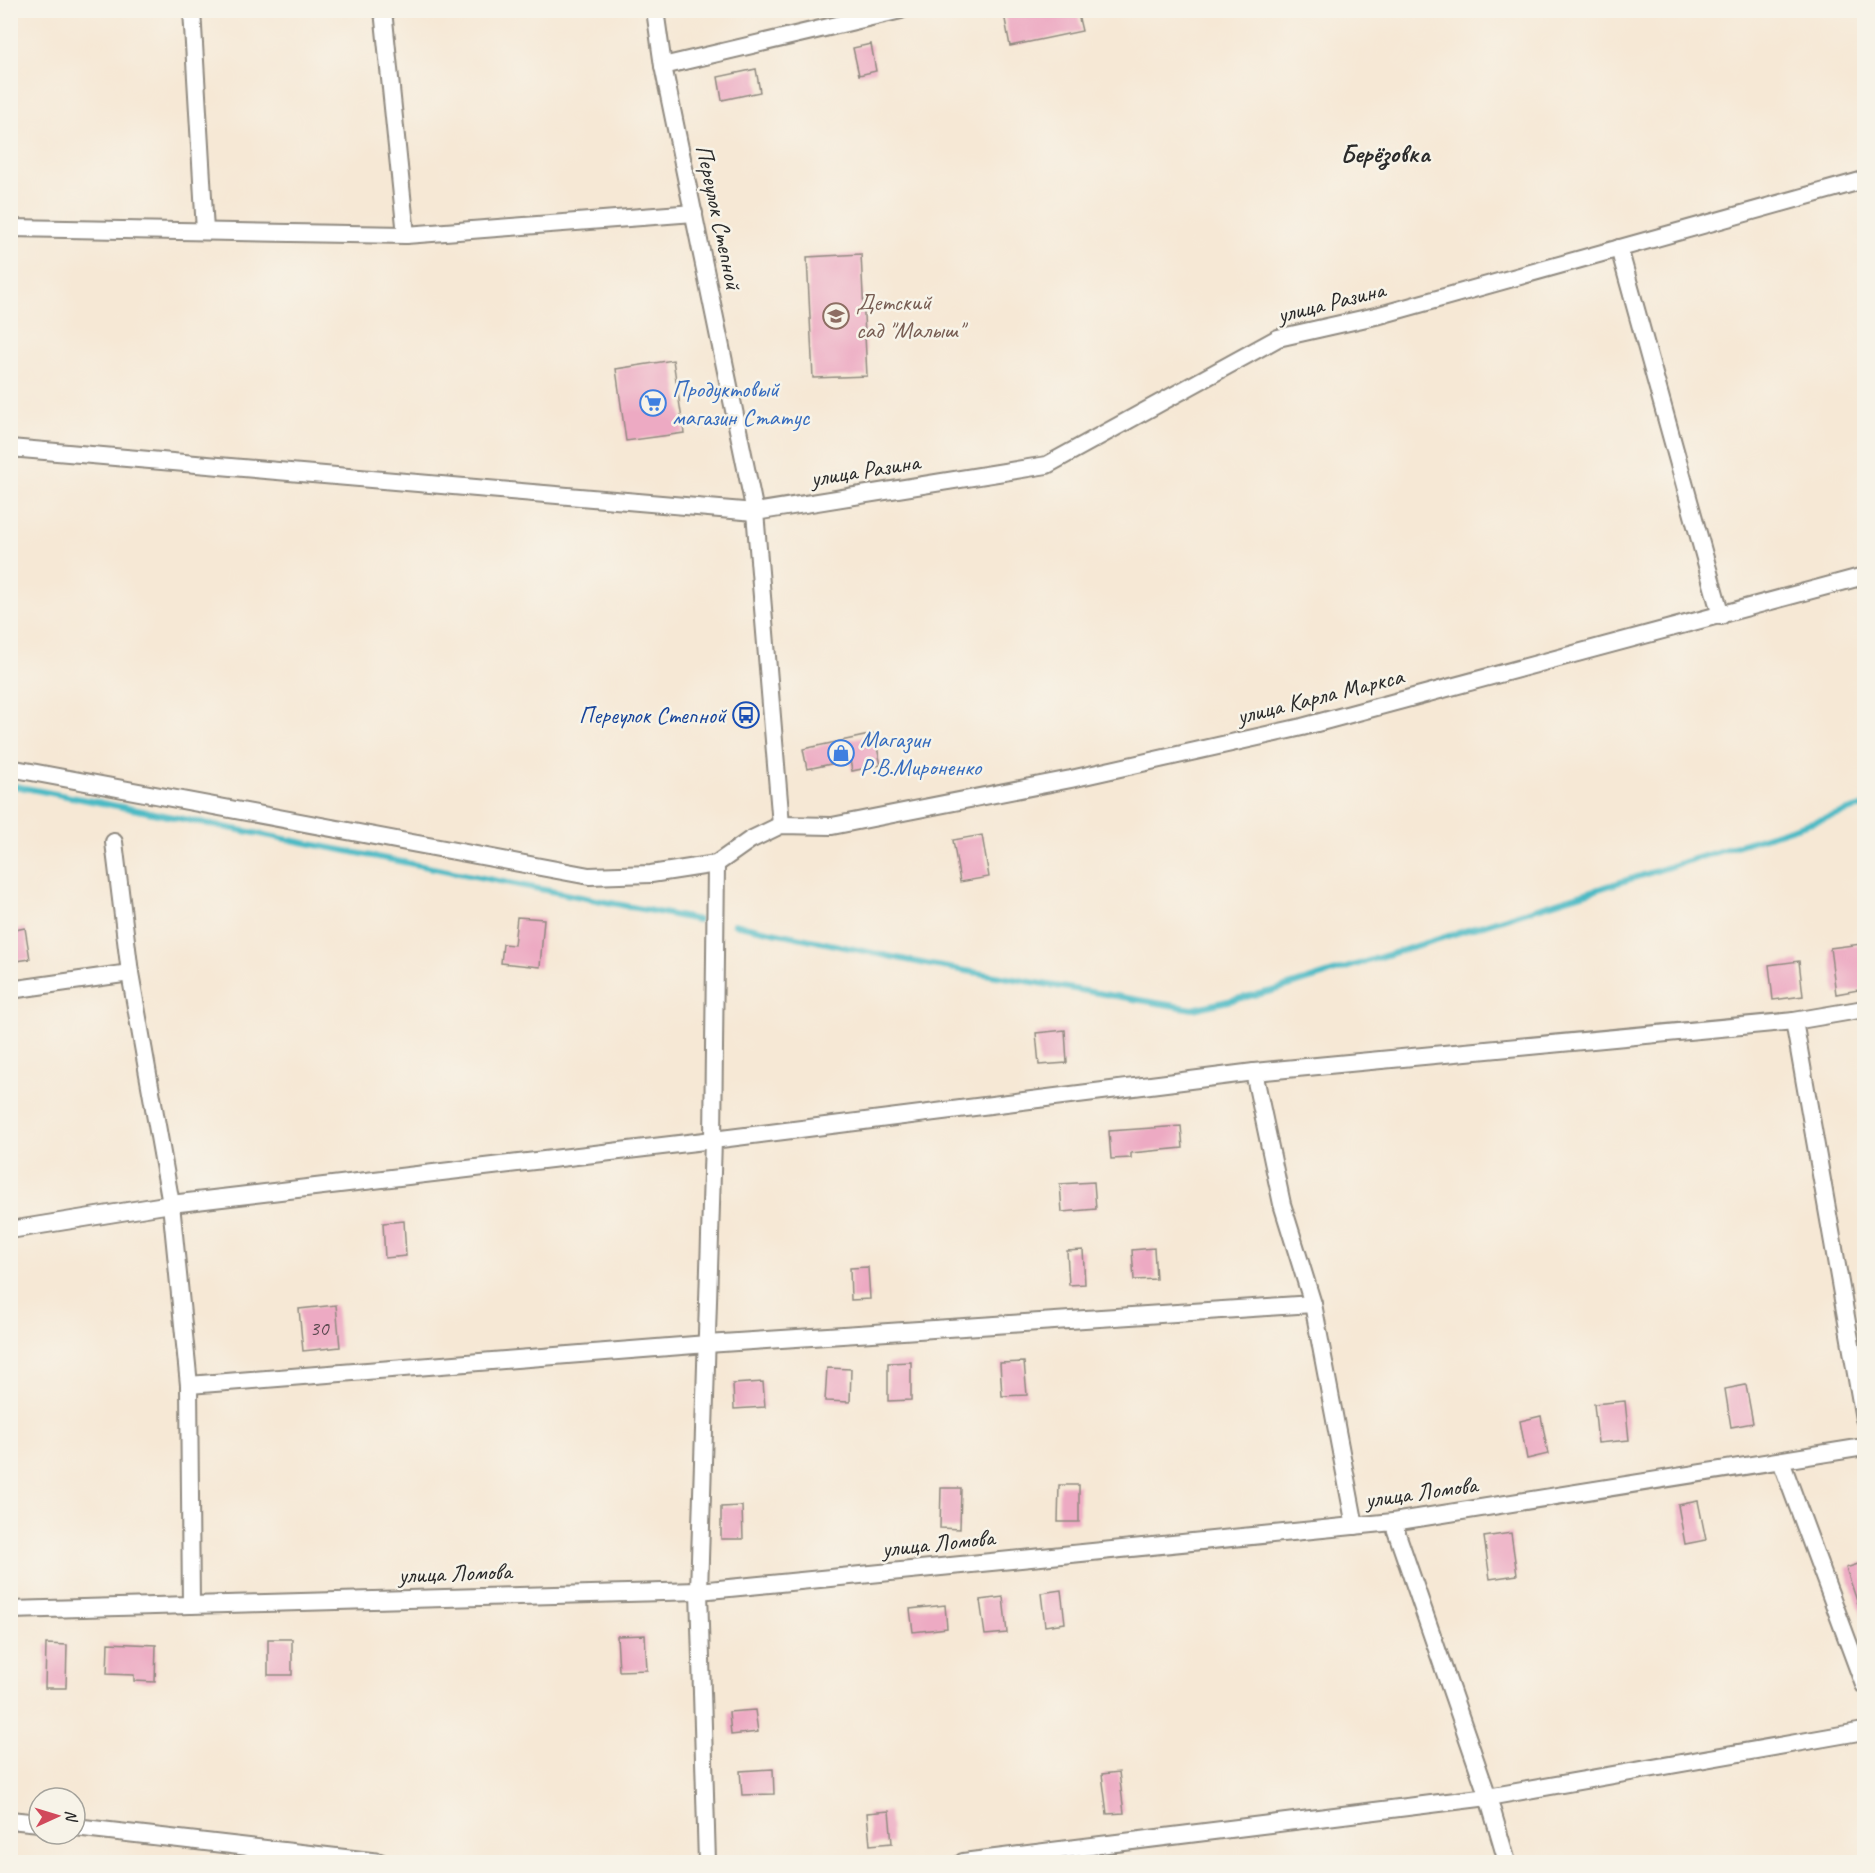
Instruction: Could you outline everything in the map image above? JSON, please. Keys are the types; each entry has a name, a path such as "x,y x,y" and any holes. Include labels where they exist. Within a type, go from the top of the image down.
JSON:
{"street":[{"path":"192,10 205,231"},
{"path":"383,10 406,235"},
{"name":"Переулок Степной","path":"655,10 663,66 755,512 781,825"},
{"path":"663,66 902,10"},
{"name":"улица Разина","path":"10,448 755,512 1047,465 1278,338 1380,315 1864,180"},
{"path":"10,228 406,235 694,213"},
{"path":"1618,248 1721,616"},
{"name":"улица Карла Маркса","path":"781,825 832,826 1094,774 1302,727 1864,576"},
{"path":"10,768 589,876 651,874 716,864 750,840 781,825"},
{"path":"114,842 130,973 171,1204 189,1385 191,1605"},
{"path":"707,1863 699,1590 713,1140 716,864"},
{"path":"10,990 130,973"},
{"path":"10,1230 171,1204 713,1140 1254,1072 1794,1021 1864,1009"},
{"path":"1794,1021 1864,1419"},
{"path":"1254,1072 1282,1204 1313,1304 1354,1526"},
{"path":"189,1385 707,1344 1313,1304"},
{"name":"улица Ломова","path":"10,1610 699,1590 1393,1522 1864,1447"},
{"path":"1781,1461 1864,1685"},
{"path":"1393,1522 1488,1797 1507,1863"},
{"path":"963,1863 1488,1797 1864,1731"},
{"path":"10,1820 27,1822"},
{"path":"87,1828 380,1863"}],"building":[{"path":"1022,10 1077,10 1082,31 1010,46 1004,14"},
{"path":"871,44 876,71 859,75 853,48"},
{"path":"756,69 760,92 722,100 718,77"},
{"path":"861,254 867,376 813,378 807,257"},
{"path":"673,360 684,433 626,441 616,369"},
{"path":"874,734 881,765 852,771 850,760 807,769 803,749"},
{"path":"982,835 989,877 960,882 953,840"},
{"path":"517,917 544,919 540,967 501,963 503,944 514,945"},
{"path":"25,928 30,959 10,962 10,931"},
{"path":"1861,944 1864,989 1836,994 1830,948"},
{"path":"1799,961 1803,996 1773,1000 1769,965"},
{"path":"1065,1030 1067,1063 1039,1065 1036,1033"},
{"path":"1181,1126 1183,1148 1131,1153 1131,1158 1111,1159 1109,1131"},
{"path":"1094,1182 1096,1209 1062,1212 1060,1184"},
{"path":"404,1221 406,1256 385,1258 383,1223"},
{"path":"1154,1248 1156,1279 1134,1280 1132,1250"},
{"path":"1083,1250 1085,1284 1069,1285 1067,1251"},
{"path":"868,1267 870,1299 851,1300 850,1268"},
{"path":"336,1305 340,1347 303,1351 299,1309"},
{"path":"911,1362 911,1400 888,1401 888,1363"},
{"path":"1024,1362 1027,1395 1002,1396 1000,1363"},
{"path":"827,1368 851,1369 850,1402 825,1401"},
{"path":"763,1382 765,1407 734,1409 733,1384"},
{"path":"1746,1385 1753,1423 1731,1427 1725,1389"},
{"path":"1625,1401 1629,1440 1598,1443 1594,1404"},
{"path":"1541,1416 1548,1454 1527,1459 1520,1421"},
{"path":"1059,1485 1079,1485 1079,1522 1058,1522"},
{"path":"941,1488 961,1488 960,1529 940,1528"},
{"path":"1698,1501 1706,1540 1685,1544 1678,1505"},
{"path":"742,1506 743,1539 721,1539 721,1507"},
{"path":"1511,1533 1517,1575 1490,1579 1484,1537"},
{"path":"1864,1562 1864,1616 1862,1616 1846,1568"},
{"path":"1061,1590 1065,1623 1045,1626 1041,1593"},
{"path":"1003,1597 1007,1633 985,1635 980,1600"},
{"path":"945,1605 947,1628 913,1632 910,1609"},
{"path":"645,1635 647,1670 619,1671 617,1636"},
{"path":"268,1639 292,1639 292,1675 268,1675"},
{"path":"108,1643 156,1645 155,1682 134,1681 134,1675 107,1674"},
{"path":"46,1644 67,1645 66,1688 45,1688"},
{"path":"755,1710 758,1732 731,1735 729,1712"},
{"path":"773,1769 774,1794 742,1795 740,1771"},
{"path":"1119,1772 1124,1813 1107,1814 1102,1774"},
{"path":"889,1811 892,1843 870,1845 867,1813"}],"waterway":[{"path":"10,785 698,920"},
{"path":"734,924 931,965 1193,1009 1272,991 1864,806"}],"place":[{"name":"Детский сад \"Малыш\"","path":"836,316"},
{"name":"Продуктовый магазин Статус","path":"653,403"},
{"name":"Переулок Степной","path":"746,715"},
{"name":"Магазин Р.В.Мироненко","path":"841,753"}],"district":[{"name":"Берёзовка","path":"1385,153"}]}
